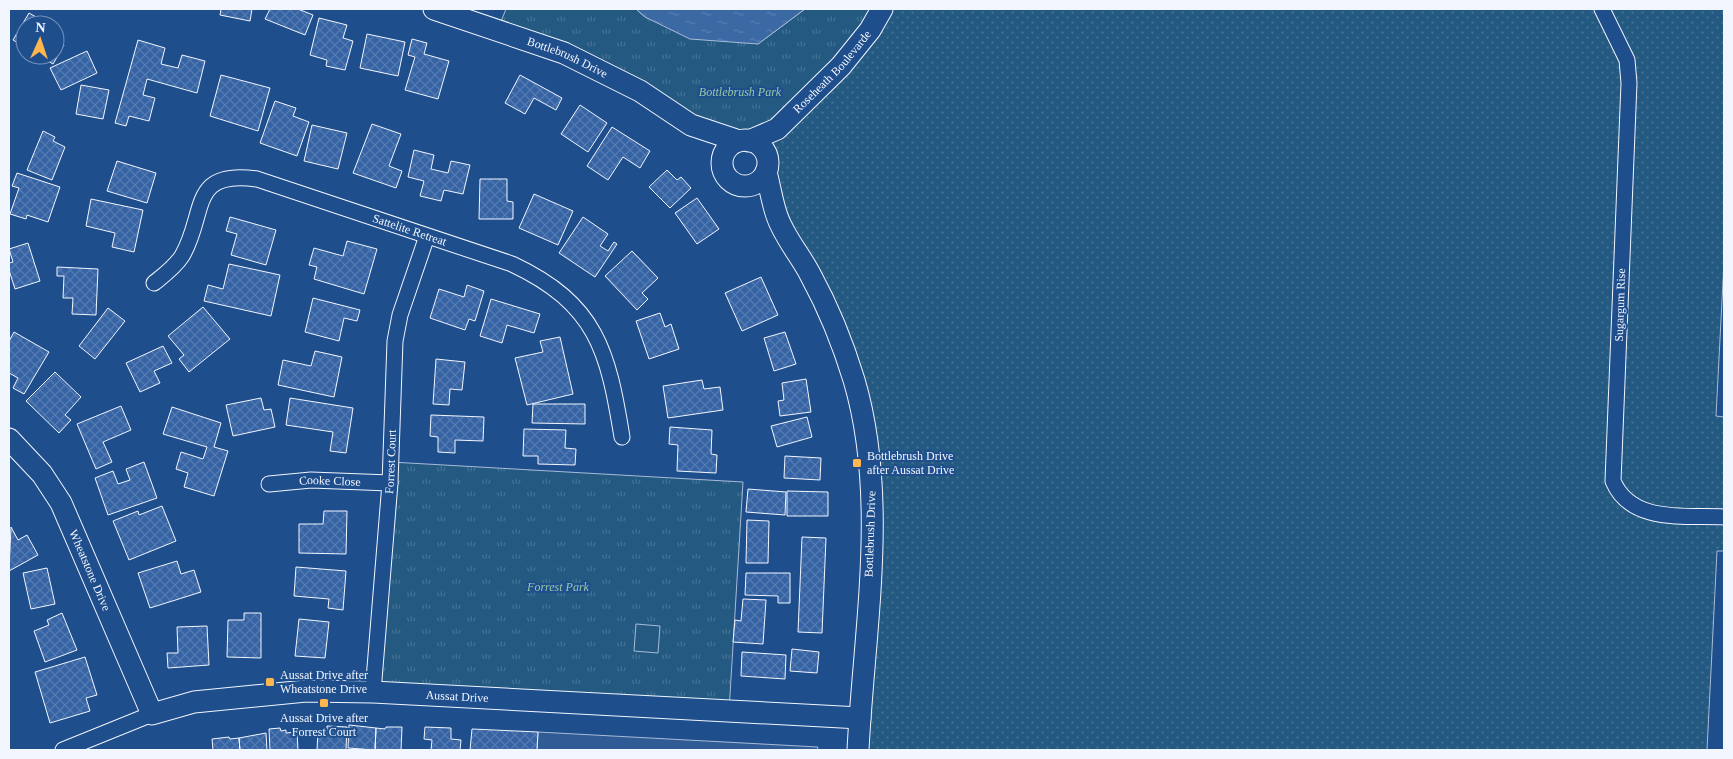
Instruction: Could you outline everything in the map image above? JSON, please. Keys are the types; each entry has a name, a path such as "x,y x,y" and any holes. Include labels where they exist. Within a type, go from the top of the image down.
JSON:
{"street":[{"name":"Bottlebrush Drive","path":"434,9 516,36 586,62 640,91 691,125 744,141"},
{"name":"Roseheath Boulevarde","path":"744,141 777,130 842,66 870,30 882,9"},
{"name":"Sugargum Rise","path":"1602,9 1627,60 1630,83 1613,481 1619,494 1630,504 1648,513 1724,517"},
{"name":"Bottlebrush Drive","path":"691,125 722,163"},
{"name":"Roseheath Boulevarde","path":"767,165 777,130"},
{"path":"744,141 758,144 767,165 755,184 738,185 727,177 722,163 725,152 744,141"},
{"name":"Bottlebrush Drive","path":"767,165 777,218"},
{"name":"Sattelite Retreat","path":"154,283 174,266 183,254 200,202 208,187 225,178 257,179 512,264 535,275 574,306 596,336 607,360 622,436"},
{"name":"Bottlebrush Drive","path":"738,185 777,218 810,274 841,340 855,383 866,436 872,483 872,540 858,750"},
{"name":"Forrest Court","path":"373,692 390,483 394,341 400,315 427,236"},
{"name":"Wheatstone Drive","path":"9,439 42,474 61,503 152,714"},
{"name":"Cooke Close","path":"270,484 311,480 390,483"},
{"name":"Aussat Drive","path":"63,750 152,714 194,702 306,691 373,692 860,718"}],"green space":[{"name":"Bottlebrush Park","path":"506,9 636,9 645,17 758,44 805,9 882,9 777,129 739,143 498,29"},
{"path":"882,9 1724,9 1724,262 1716,416 1724,417 1724,551 1717,551 1707,750 858,750 872,483 823,300 768,166 767,157 777,129"},
{"name":"Forrest Park","path":"391,462 743,482 729,711 373,692"},
{"path":"636,624 660,626 658,653 634,651"}],"shaded area":[{"path":"538,732 818,747 817,750 537,750"}],"water":[{"path":"636,9 805,9 758,44 690,39 645,17"}],"building":[{"path":"221,9 252,9 250,21 220,15"},
{"path":"270,9 298,9 313,15 305,35 265,19"},
{"path":"319,18 347,25 343,38 353,41 345,70 326,66 327,60 310,55"},
{"path":"367,34 405,42 398,76 360,68"},
{"path":"412,39 427,43 424,54 449,61 438,99 405,90 415,57 408,55"},
{"path":"138,40 165,48 161,64 178,68 182,55 205,61 197,93 147,79 143,95 155,98 149,121 129,116 126,126 115,123"},
{"path":"87,51 97,73 61,90 50,68 57,65 65,65 65,61"},
{"path":"221,75 270,88 258,131 210,116"},
{"path":"520,75 562,98 556,110 534,98 525,114 505,103"},
{"path":"81,85 109,90 103,119 76,114"},
{"path":"275,101 296,108 293,116 309,122 297,156 260,143"},
{"path":"580,105 607,123 588,152 561,134"},
{"path":"372,124 401,134 389,166 402,171 396,188 353,173"},
{"path":"312,125 347,133 338,169 304,161"},
{"path":"612,127 650,151 640,168 623,157 608,180 587,166"},
{"path":"43,131 55,137 53,141 65,147 52,180 27,170"},
{"path":"414,150 434,155 431,169 448,173 451,161 470,165 463,194 444,190 441,201 420,196 424,181 408,177"},
{"path":"117,161 156,173 147,203 107,191"},
{"path":"667,170 677,180 681,177 691,188 670,208 649,187"},
{"path":"17,173 60,187 48,222 27,215 26,219 10,214 19,188 12,186"},
{"path":"480,179 507,179 507,201 513,202 513,219 479,219"},
{"path":"534,194 573,211 558,245 519,228"},
{"path":"697,198 719,229 697,244 675,213"},
{"path":"91,199 143,210 134,252 112,247 115,233 86,226"},
{"path":"230,217 276,230 266,265 231,255 237,234 226,231"},
{"path":"583,217 608,234 600,246 608,251 614,242 617,244 595,277 559,253"},
{"path":"347,241 377,249 364,294 314,279 317,267 309,265 314,248 343,256"},
{"path":"28,243 40,281 15,289 9,270 9,263 13,262 9,249"},
{"path":"632,251 658,278 642,293 648,299 637,310 605,276"},
{"path":"229,264 280,275 271,316 204,301 208,285 223,289"},
{"path":"57,267 98,269 96,315 72,314 73,298 63,298 64,276 57,276"},
{"path":"761,277 778,315 742,331 725,293"},
{"path":"467,285 484,291 475,321 469,319 465,330 430,318 439,289 464,297"},
{"path":"313,298 360,310 357,321 344,318 339,341 305,332"},
{"path":"491,299 540,314 534,333 507,325 502,343 480,336"},
{"path":"203,307 230,339 189,372 179,359 184,355 168,336"},
{"path":"108,308 125,321 95,359 79,346"},
{"path":"660,313 665,327 671,324 679,349 649,359 636,321"},
{"path":"14,332 49,352 24,394 13,388 18,378 9,373 9,341"},
{"path":"785,332 796,364 774,371 764,338"},
{"path":"560,337 573,394 527,405 515,358 543,352 540,341"},
{"path":"163,346 172,363 154,371 160,383 140,392 126,363"},
{"path":"315,351 342,357 334,397 278,385 283,360 311,366"},
{"path":"436,359 465,362 462,390 450,389 449,405 433,404"},
{"path":"55,372 81,397 65,415 71,420 59,433 26,401"},
{"path":"806,379 811,412 780,416 778,401 784,400 782,383"},
{"path":"702,380 704,389 720,387 723,410 668,418 663,386"},
{"path":"261,398 264,410 271,409 275,427 233,436 226,405"},
{"path":"290,398 353,408 346,453 330,451 333,432 286,425"},
{"path":"533,404 585,404 585,424 532,423"},
{"path":"121,406 131,430 103,442 112,462 96,469 77,424"},
{"path":"172,407 221,423 214,447 228,451 214,496 184,487 188,473 176,469 181,452 203,459 207,447 163,434"},
{"path":"431,415 484,417 483,441 455,440 455,453 438,452 438,437 430,436"},
{"path":"807,417 812,437 777,447 771,426"},
{"path":"670,427 712,430 711,454 717,455 716,473 677,471 678,445 669,444"},
{"path":"524,429 566,430 565,448 576,449 575,465 538,464 538,456 523,456"},
{"path":"785,456 821,458 820,480 784,478"},
{"path":"144,462 157,498 108,515 95,478 113,471 118,484 130,480 126,469"},
{"path":"748,489 786,492 785,515 746,512"},
{"path":"787,491 828,492 828,516 787,516"},
{"path":"162,506 176,541 129,560 113,521 138,511 139,515"},
{"path":"324,511 347,511 346,554 299,553 299,524 323,524"},
{"path":"747,520 769,521 768,563 746,563"},
{"path":"11,527 18,540 27,535 38,555 9,571"},
{"path":"802,537 826,538 822,633 798,632"},
{"path":"177,561 181,574 194,570 201,592 150,608 138,573"},
{"path":"296,567 346,571 343,610 328,608 329,599 294,596"},
{"path":"47,568 55,604 31,609 23,573"},
{"path":"746,573 790,573 790,603 778,603 778,596 745,595"},
{"path":"743,599 766,600 763,644 733,642 735,620 741,621"},
{"path":"62,613 77,650 45,662 34,631 49,625 47,620"},
{"path":"244,613 261,613 261,658 227,657 228,620 244,620"},
{"path":"299,619 329,622 325,658 295,656"},
{"path":"207,626 209,665 168,668 167,653 178,653 177,627"},
{"path":"792,649 819,652 817,673 790,671"},
{"path":"742,652 786,655 785,679 741,676"},
{"path":"85,657 97,695 86,698 90,711 50,723 35,672"},
{"path":"349,725 376,728 375,750 348,748"},
{"path":"327,726 347,727 346,750 317,750 318,731 327,731"},
{"path":"386,727 402,727 401,750 375,750 376,728 385,729"},
{"path":"425,727 451,728 451,739 461,740 460,750 431,750 432,740 424,739"},
{"path":"280,728 281,731 286,730 286,733 297,732 298,750 270,750 269,729"},
{"path":"472,729 538,732 537,750 470,750"},
{"path":"266,733 267,750 240,750 239,738"},
{"path":"229,737 230,739 239,738 240,750 213,750 212,739"}],"place":[{"name":"Bottlebrush Drive after Aussat Drive","path":"857,463"},
{"name":"Aussat Drive after Wheatstone Drive","path":"270,682"},
{"name":"Aussat Drive after Forrest Court","path":"324,703"}]}
